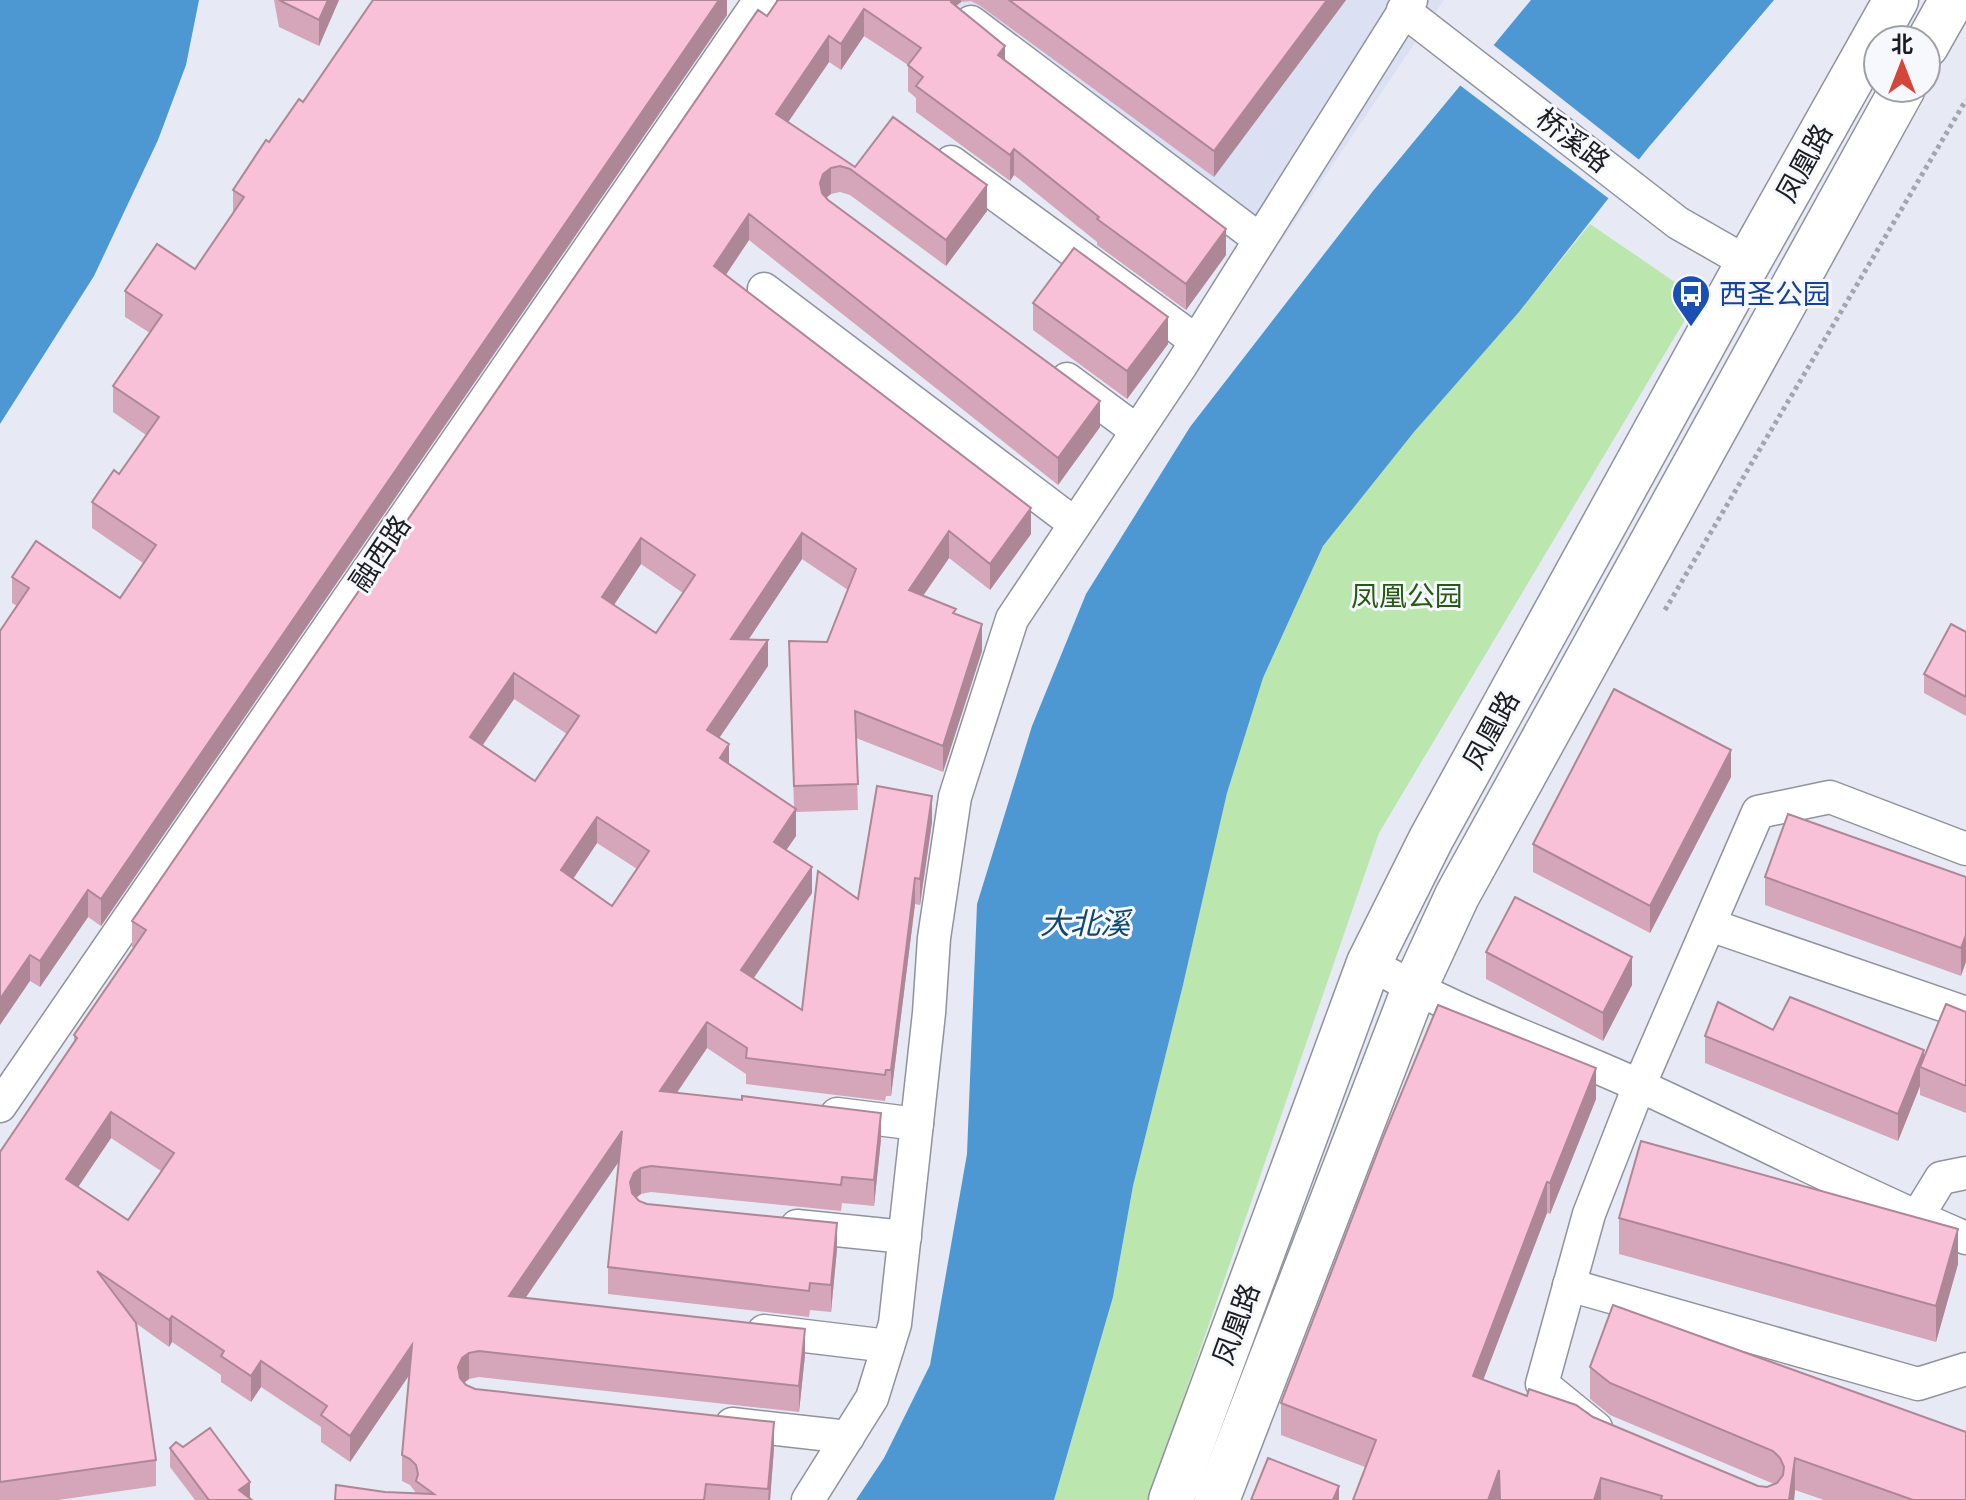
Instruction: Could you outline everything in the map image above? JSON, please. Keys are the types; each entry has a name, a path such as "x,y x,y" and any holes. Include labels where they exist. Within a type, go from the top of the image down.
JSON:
{"street":[{"name":"融西路","path":"0,1106 760,0"},
{"name":"凤凰路","path":"1171,1500 1369,963 1431,839 1896,0"},
{"path":"1938,24 1952,0"},
{"name":"桥溪路","path":"1412,11 1678,223 1748,263"},
{"path":"808,1500 872,1398 895,1324 934,938 955,797 1012,619 1196,341 1259,239 1412,11"},
{"path":"968,20 1259,239"},
{"name":"凤凰路","path":"1217,1500 1414,989 1457,896 1894,104"},
{"path":"922,140 1196,341"},
{"path":"764,289 1075,524"},
{"path":"1038,358 1137,431"},
{"path":"1627,1442 1600,1431 1542,1384 1589,1214 1639,1086 1758,812 1830,797 1966,849"},
{"path":"1710,925 1966,1013"},
{"path":"1369,963 1414,989 1639,1086 1966,1238"},
{"path":"810,1111 917,1124"},
{"path":"1917,1217 1941,1178 1966,1173"},
{"path":"769,1223 905,1237"},
{"path":"1569,1285 1918,1384 1966,1369"},
{"path":"733,1328 888,1346"},
{"path":"709,1422 848,1437"}],"path":[{"path":"1658,622 1966,100"}],"shaded area":[{"path":"949,0 1444,0 1265,265 932,22"}],"green space":[{"name":"凤凰公园","path":"1590,224 1698,298 1379,833 1148,1500 1054,1500 1113,1297 1133,1186 1227,793 1263,678 1323,546 1414,432 1519,312"}],"water":[{"path":"0,0 199,0 186,65 158,140 94,276 0,424"},
{"name":"大北溪","path":"1531,0 1774,0 1648,148 1519,312 1414,432 1323,546 1263,678 1227,793 1133,1186 1113,1297 1054,1500 856,1500 884,1458 930,1365 967,1154 977,904 1032,726 1086,594 1190,427 1373,191"}],"pier":[{"path":"1491,43 1642,162 1612,201 1457,83"}],"building":[{"path":"279,0 328,0 319,20"},
{"path":"373,0 719,0 101,899 88,890 40,961 30,955 0,999 0,631 29,588 12,577 36,541 120,598 156,545 92,502 114,470 119,474 159,417 113,386 162,315 125,291 157,244 195,269 244,197 233,190 266,140 269,142 299,99 303,102"},
{"path":"778,0 951,0 1005,46 998,55 1226,229 1186,284 1097,219 1099,217 1014,149 1010,155 916,86 923,77 908,65 921,48 864,9 841,44 829,36 776,114 855,167 893,117 987,185 946,240 850,169 840,166 823,174 820,183 822,193 1100,401 1058,458 749,214 714,266 1031,508 990,564 949,531 909,590 956,609 953,613 982,624 943,746 855,711 858,784 794,786 789,641 827,642 856,569 802,533 731,639 768,640 707,730 729,744 720,758 796,809 774,842 812,867 741,970 802,1010 818,871 858,899 877,786 932,796 920,879 915,878 891,1070 886,1070 885,1075 746,1058 747,1048 707,1022 660,1091 742,1100 742,1096 881,1113 874,1180 842,1177 841,1185 651,1166 634,1173 630,1182 632,1193 647,1204 837,1223 831,1285 810,1283 809,1291 608,1267 622,1131 509,1296 805,1329 799,1386 479,1351 462,1358 458,1367 460,1378 475,1389 774,1422 768,1489 706,1484 704,1500 335,1500 336,1485 385,1492 434,1494 416,1481 416,1465 402,1455 412,1345 350,1436 321,1415 327,1406 261,1361 251,1376 221,1356 224,1351 172,1316 169,1320 97,1271 136,1323 156,1460 0,1482 0,1152 77,1038 74,1035 146,930 132,921 758,10 767,16","holes":["641,538 695,575 656,633 602,597","514,673 579,716 535,781 470,737","597,817 649,851 612,906 561,870","111,1112 174,1153 128,1220 66,1179"]},
{"path":"1009,0 1327,0 1214,151"},
{"path":"1074,248 1168,317 1127,371 1033,303"},
{"path":"1951,624 1966,632 1966,697 1924,674"},
{"path":"1614,689 1731,750 1650,906 1533,844"},
{"path":"1788,814 1966,877 1966,935 1961,948 1765,877"},
{"path":"1515,897 1632,957 1603,1013 1486,952"},
{"path":"1790,997 1924,1050 1898,1114 1705,1036 1718,1002 1773,1030"},
{"path":"1946,1004 1966,1012 1966,1086 1920,1067"},
{"path":"1438,1005 1596,1068 1550,1183 1547,1182 1473,1376 1527,1396 1529,1389 1576,1405 1593,1417 1758,1486 1777,1483 1784,1467 1773,1451 1610,1383 1590,1367 1613,1305 1966,1432 1966,1500 1913,1500 1795,1458 1789,1500 1661,1500 1662,1496 1601,1478 1594,1500 1500,1500 1499,1470 1488,1500 1353,1500 1376,1440 1281,1403 1384,1135"},
{"path":"1641,1141 1958,1229 1936,1306 1619,1218"},
{"path":"210,1428 250,1482 239,1490 252,1500 209,1500 170,1448 176,1442 183,1447"},
{"path":"1268,1458 1339,1486 1333,1500 1251,1500"}],"place":[{"name":"西圣公园","path":"1691,328"}]}
